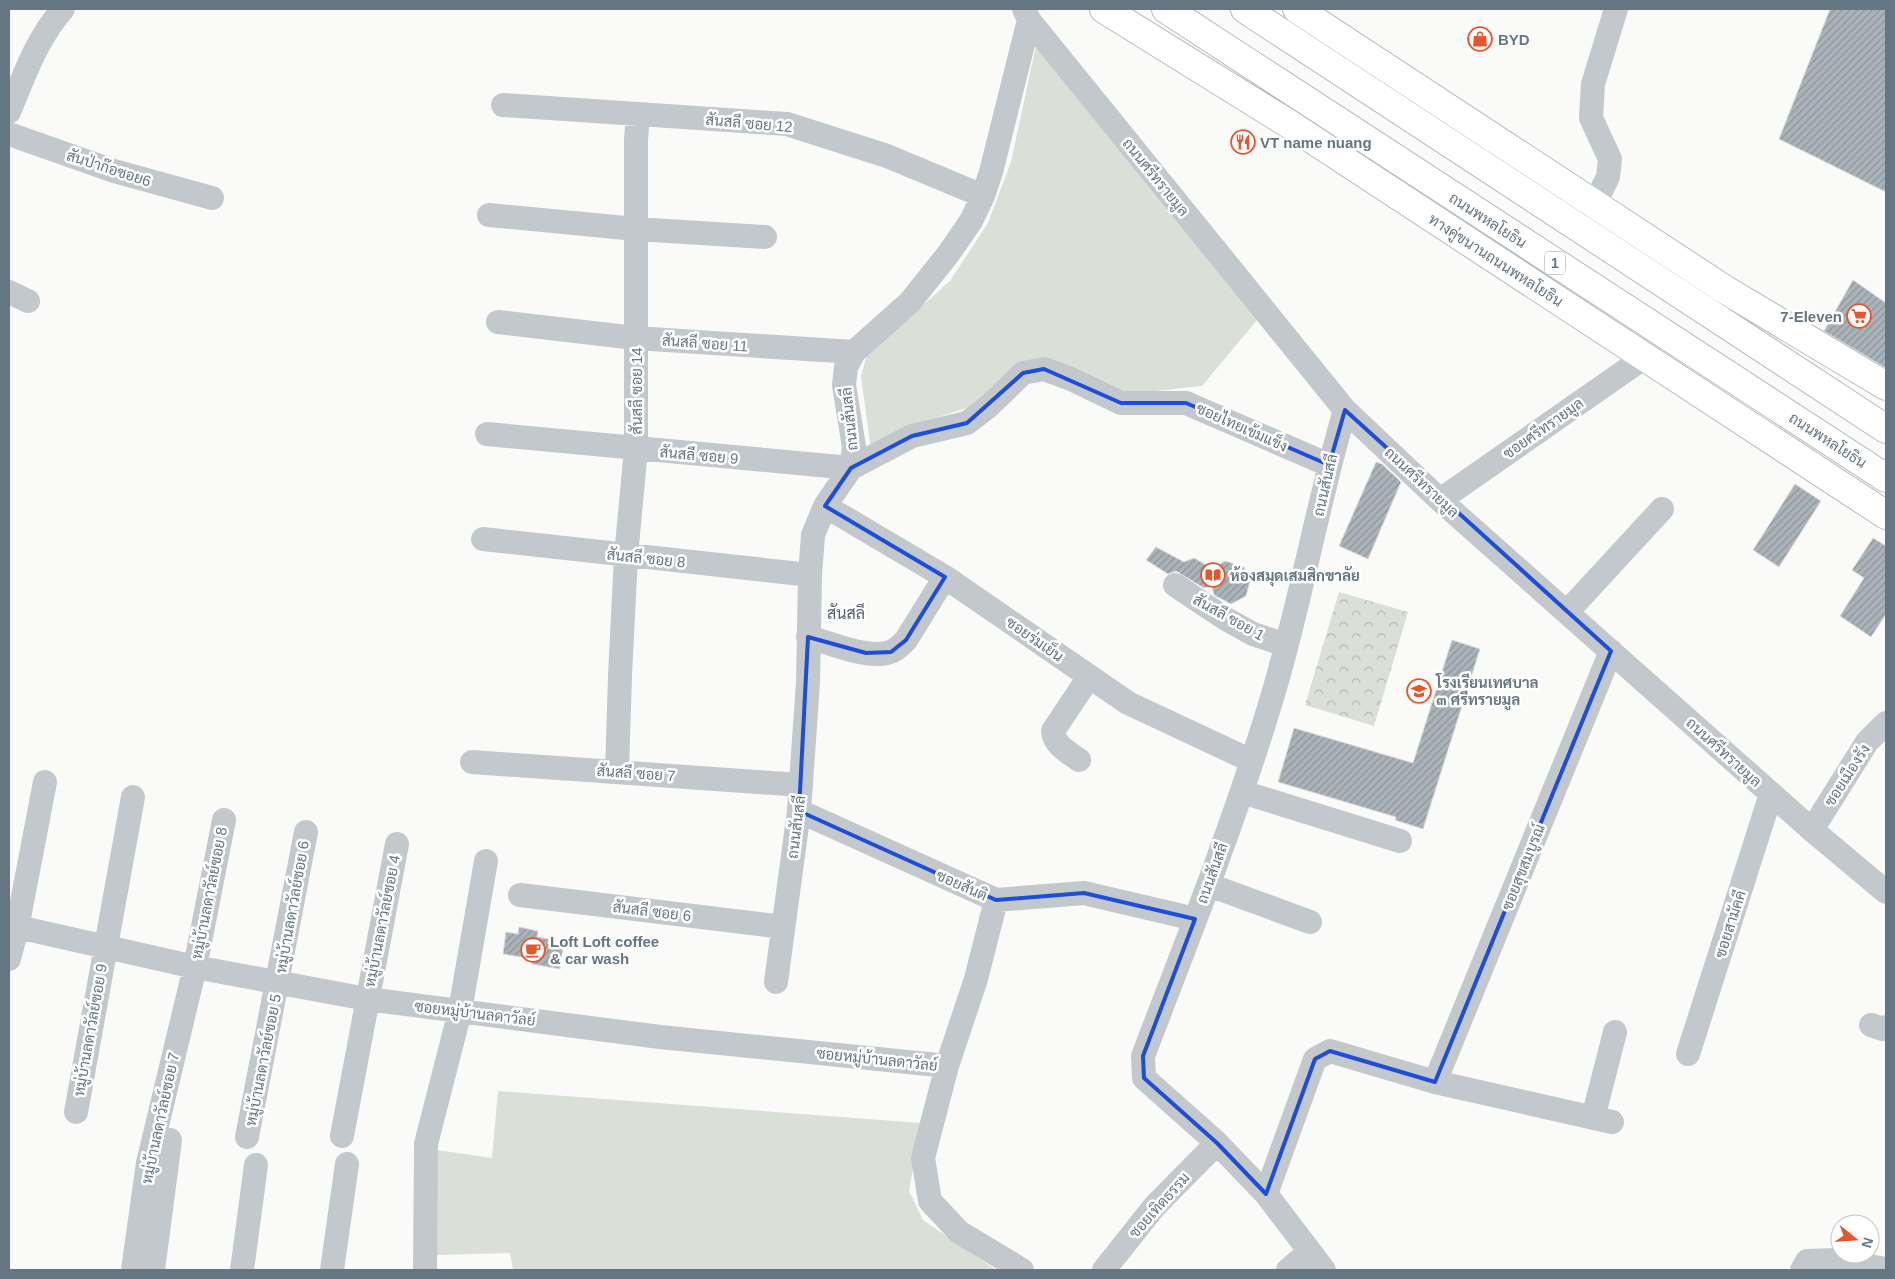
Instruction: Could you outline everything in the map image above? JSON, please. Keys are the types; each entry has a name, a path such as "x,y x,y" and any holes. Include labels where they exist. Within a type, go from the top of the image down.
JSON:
{"main road":[{"name":"ทางคู่ขนานถนนพหลโยธิน","path":"1104,9 1289,124 1886,515"},
{"name":"ถนนพหลโยธิน","path":"1166,9 1886,479"},
{"path":"1246,9 1886,429"},
{"path":"1297,9 1706,277 1886,386"},
{"path":"1224,48 1289,124"},
{"path":"1706,277 1745,336"},
{"path":"1822,472 1886,479"}],"street":[{"path":"9,112 32,57 63,9"},
{"path":"1594,205 1608,177 1610,159 1591,118 1594,84 1616,9"},
{"name":"ถนนสันสลี","path":"776,982 799,811 808,683 810,575 813,535 825,506 851,468 854,447 844,385 846,367 854,352 910,302 949,253 971,221 983,196 991,172 1026,14"},
{"name":"ถนนศรีทรายมูล","path":"1026,14 1345,410 1440,500 1771,794 1886,892"},
{"name":"สันสลี ซอย 12","path":"503,105 787,124 887,156 983,196"},
{"name":"สันสลี ซอย 14","path":"617,772 626,556 636,449 636,140 638,114"},
{"name":"สันป่าก๊อซอย6","path":"9,134 114,171 212,198"},
{"path":"489,215 636,229 765,237"},
{"name":"สันสลี ซอย 11","path":"498,322 635,338 854,352"},
{"name":"ซอยศรีทรายมูล","path":"1440,500 1645,356"},
{"name":"ซอยไทยเข้มแข็ง","path":"851,468 912,436 967,423 989,406 1024,373 1044,369 1071,379 1121,403 1186,403 1329,465"},
{"name":"ถนนสันสลี","path":"1324,1270 1266,1194 1217,1143 1144,1078 1143,1056 1209,885 1269,709 1308,561 1329,465 1345,410"},
{"name":"สันสลี ซอย 9","path":"487,434 851,468"},
{"name":"ซอยร่มเย็น","path":"825,506 945,577 1128,703 1252,760"},
{"path":"1567,612 1662,509"},
{"name":"สันสลี ซอย 8","path":"482,539 810,575"},
{"path":"808,637 866,654 874,655 892,652 906,640 945,577"},
{"name":"สันสลี ซอย 1","path":"1175,585 1246,630 1286,646"},
{"name":"ซอยสุขสมบูรณ์","path":"1435,1082 1612,651"},
{"path":"1079,760 1058,744 1054,738 1053,730 1089,677"},
{"name":"ซอยเมืองรัง","path":"1812,830 1867,742 1886,723"},
{"name":"สันสลี ซอย 7","path":"472,762 800,785"},
{"path":"9,959 13,926 45,782"},
{"path":"1242,792 1400,840"},
{"name":"ซอยสามัคคี","path":"1688,1054 1771,794"},
{"name":"หมู่บ้านลดาวัลย์ซอย 9","path":"76,1112 133,797"},
{"name":"ซอยสันติ","path":"799,811 996,900 1084,893 1195,919"},
{"name":"หมู่บ้านลดาวัลย์ซอย 8","path":"195,967 224,820"},
{"name":"หมู่บ้านลดาวัลย์ซอย 6","path":"278,982 306,832"},
{"name":"หมู่บ้านลดาวัลย์ซอย 4","path":"342,1136 397,844"},
{"path":"425,1270 426,1144 460,1011 486,861"},
{"path":"1209,885 1310,922"},
{"name":"สันสลี ซอย 6","path":"520,896 783,927"},
{"path":"996,900 976,978 947,1066 923,1158 930,1201 959,1232 1022,1270"},
{"name":"ซอยหมู่บ้านลดาวัลย์","path":"13,926 195,967 367,999 660,1037 947,1066"},
{"name":"หมู่บ้านลดาวัลย์ซอย 7","path":"133,1270 148,1163 195,967"},
{"name":"หมู่บ้านลดาวัลย์ซอย 5","path":"248,1138 278,982"},
{"path":"1266,1194 1315,1059 1330,1051 1435,1082 1602,1120 1615,1032"},
{"path":"153,1270 170,1140"},
{"name":"ซอยเทิดธรรม","path":"1104,1270 1154,1207 1217,1143"},
{"path":"332,1270 347,1164"},
{"path":"242,1270 256,1165"},
{"path":"1288,1270 1309,1252"},
{"path":"1804,1265 1836,1260 1886,1269"}],"highlighted area":[{"path":"1044,369 1121,403 1186,403 1329,465 1345,410 1611,651 1435,1082 1330,1051 1315,1059 1266,1194 1217,1143 1144,1078 1143,1056 1195,919 1084,893 996,900 799,811 808,637 866,653 891,652 906,640 945,577 825,506 851,468 912,436 967,423 1023,373"}],"green space":[{"path":"1037,41 1258,319 1202,386 1127,394 1044,357 1023,361 970,407 913,425 871,450 861,376 867,355 950,281 988,223 1011,162"},
{"path":"1339,592 1408,612 1374,726 1305,705"},
{"path":"498,1091 921,1123 909,1191 923,1220 996,1270 513,1270 510,1253 435,1255 437,1150 492,1158"}],"building":[{"path":"1830,9 1886,9 1886,192 1779,139"},
{"name":"7-Eleven","path":"1853,280 1886,303 1886,368 1824,331"},
{"path":"1376,462 1382,464 1401,482 1368,559 1339,546"},
{"path":"1795,484 1821,501 1779,567 1753,550"},
{"path":"1873,538 1886,546 1886,614 1871,637 1840,616 1864,578 1852,570"},
{"name":"ห้องสมุดเสมสิกขาลัย","path":"1156,547 1184,562 1194,558 1213,569 1225,561 1244,567 1250,581 1246,596 1231,604 1214,595 1212,586 1204,588 1176,571 1168,574 1146,560"},
{"path":"1452,640 1480,649 1423,829 1395,820 1396,817 1278,782 1294,728 1413,763"},
{"name":"Loft Loft coffee & car wash","path":"519,927 538,931 537,937 549,939 548,944 563,947 560,969 532,964 533,959 503,954 506,932 518,934"}],"place":[{"name":"BYD","path":"1480,39"},
{"name":"VT name nuang","path":"1243,142"},
{"name":"7-Eleven","path":"1859,316"},
{"name":"ห้องสมุดเสมสิกขาลัย","path":"1213,575"},
{"name":"โรงเรียนเทศบาล ๓ ศรีทรายมูล","path":"1419,691"},
{"name":"Loft Loft coffee & car wash","path":"533,950"}],"district":[{"name":"สันสลี","path":"846,613"}]}
